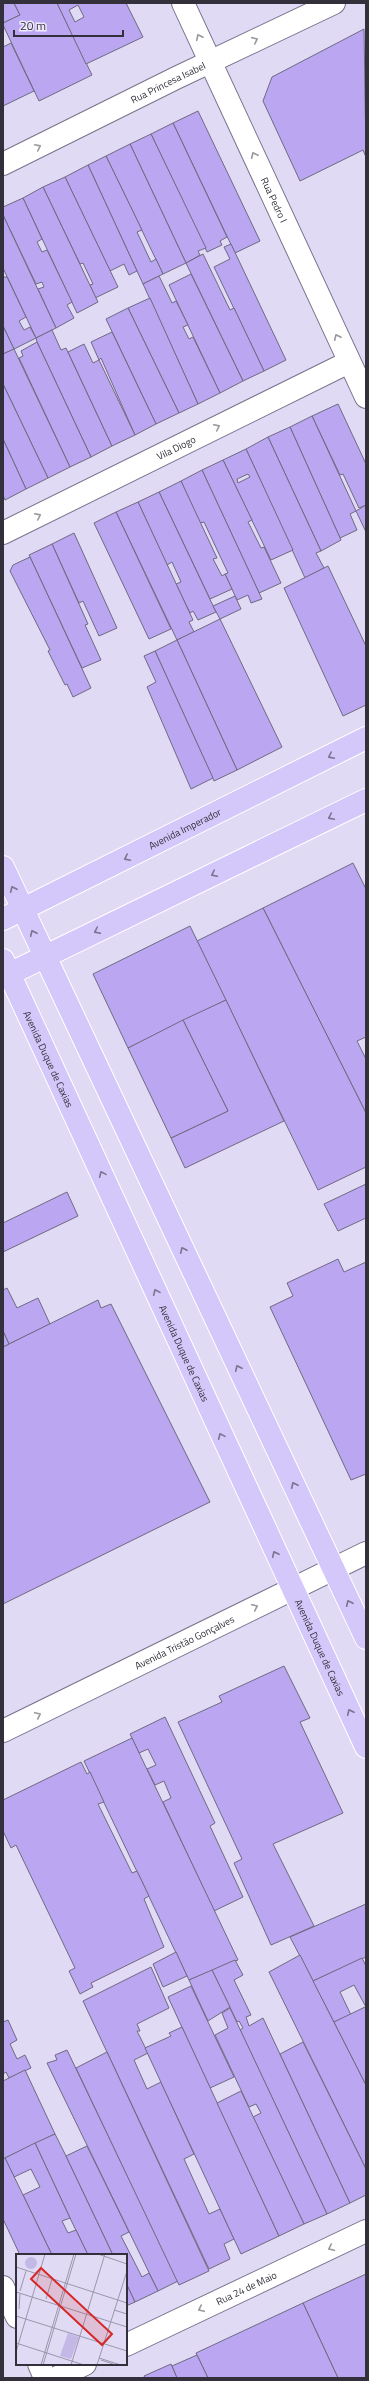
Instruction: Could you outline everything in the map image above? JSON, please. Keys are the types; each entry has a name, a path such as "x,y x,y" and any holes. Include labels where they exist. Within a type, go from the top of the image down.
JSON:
{"main road":[{"name":"Avenida Imperador","path":"3,919 366,738"},
{"path":"5,970 44,957 366,800"},
{"path":"3,868 366,1638"},
{"name":"Avenida Duque de Caxias","path":"5,970 366,1747"}],"street":[{"name":"Rua Pedro I","path":"183,3 366,397"},
{"name":"Rua Princesa Isabel","path":"3,164 211,61 334,3"},
{"name":"Vila Diogo","path":"3,533 349,362"},
{"name":"Avenida Tristão Gonçalves","path":"3,1731 366,1553"},
{"name":"Rua 24 de Maio","path":"127,2344 366,2231"},
{"path":"3,2287 16,2315"},
{"path":"39,2365 45,2378"},
{"path":"56,2378 83,2365"}],"building":[{"path":"3,3 14,3 20,15 3,23"},
{"path":"14,3 57,3 92,75 39,101 3,25 3,23 20,15"},
{"path":"57,3 126,3 143,37 86,64","holes":["78,5 84,17 75,22 69,10"]},
{"path":"364,29 366,157 363,150 300,181 263,101 272,77"},
{"path":"11,43 34,91 3,106 3,47"},
{"path":"198,111 260,241 235,253 173,123"},
{"path":"173,123 227,237 220,241 222,245 207,252 151,134"},
{"path":"151,134 206,248 198,251 200,255 186,263 130,144"},
{"path":"130,144 186,263 163,274 106,156"},
{"path":"106,156 142,230 137,232 151,262 156,259 163,274 143,284 88,165"},
{"path":"88,165 137,271 129,275 124,264 110,271 65,177"},
{"path":"65,177 118,287 95,298 90,285 93,284 83,263 80,264 43,187"},
{"path":"43,187 98,302 77,313 23,198"},
{"path":"23,198 42,239 37,242 42,252 47,250 72,302 67,305 74,318 56,328 38,289 44,287 42,282 36,284 3,215 3,207"},
{"path":"3,215 56,328 36,338 3,268"},
{"path":"231,244 286,360 264,371 214,267 230,259 224,247"},
{"path":"203,254 230,310 234,308 264,371 243,381 186,263"},
{"path":"191,274 243,381 220,393 169,285"},
{"path":"159,276 172,303 176,301 188,325 183,327 189,339 193,337 220,393 198,404 143,284"},
{"path":"3,277 7,277 26,317 19,321 24,330 30,327 36,338 14,349 3,326"},
{"path":"150,298 198,404 179,413 128,308"},
{"path":"128,308 179,413 156,424 106,319"},
{"path":"3,326 14,349 3,354"},
{"path":"52,330 61,350 66,348 112,446 91,457 37,342 36,338"},
{"path":"112,332 156,424 135,435 101,358 99,360 91,342"},
{"path":"37,342 91,457 70,467 19,358 23,356 21,351"},
{"path":"84,344 93,363 99,360 135,435 112,446 68,352"},
{"path":"14,349 70,467 48,478 3,384 3,354"},
{"path":"3,384 48,478 26,489 3,439"},
{"path":"338,404 366,464 366,505 359,508 343,474 340,475 312,416"},
{"path":"312,416 356,511 350,514 357,530 340,538 290,427"},
{"path":"290,427 341,540 321,551 268,437"},
{"path":"268,437 321,551 316,553 324,568 305,578 246,449"},
{"path":"3,439 26,489 5,500 3,495"},
{"path":"246,449 293,550 271,560 223,460","holes":["248,474 250,477 238,483 237,479"]},
{"path":"223,460 252,520 248,522 261,548 264,547 281,583 259,593 202,470"},
{"path":"202,470 262,599 251,603 248,595 237,600 225,574 228,573 204,522 200,523 181,481"},
{"path":"181,481 217,558 213,559 222,576 225,574 232,589 210,599 159,492"},
{"path":"159,492 216,612 198,620 193,611 190,613 176,584 181,582 172,562 167,565 138,502"},
{"path":"138,502 193,620 189,622 194,632 177,640 116,512"},
{"path":"366,505 366,532 356,511"},
{"path":"116,512 171,629 149,639 94,523"},
{"path":"74,533 117,628 99,636 83,601 79,603 52,544"},
{"path":"52,544 88,624 85,625 101,660 82,668 29,555"},
{"path":"30,557 91,688 73,697 67,684 65,685 48,651 50,650 10,571 13,565"},
{"path":"328,566 366,646 366,705 343,716 284,588"},
{"path":"235,596 241,609 220,619 213,606"},
{"path":"220,619 282,747 237,770 177,640"},
{"path":"177,640 237,770 214,781 155,651"},
{"path":"155,651 213,778 191,789 147,687 156,682 144,656"},
{"path":"353,863 366,889 366,1037 357,1041 366,1059 366,1113 263,908"},
{"path":"263,908 366,1113 366,1167 318,1190 197,941"},
{"path":"190,926 226,1000 128,1048 93,974"},
{"path":"226,1000 284,1121 185,1168 171,1138 228,1111 183,1020"},
{"path":"183,1020 228,1111 171,1138 128,1048"},
{"path":"366,1184 366,1218 338,1231 324,1204"},
{"path":"67,1192 78,1216 3,1252 3,1223"},
{"path":"338,1259 344,1272 366,1262 366,1474 351,1480 270,1307 293,1296 287,1283"},
{"path":"7,1288 17,1308 38,1298 50,1324 9,1344 3,1331 3,1290"},
{"path":"98,1300 101,1308 111,1304 210,1502 3,1604 3,1347"},
{"path":"3,1331 9,1344 3,1347"},
{"path":"284,1666 310,1718 300,1722 343,1813 273,1844 314,1926 271,1945 234,1863 242,1859 178,1722 222,1702 219,1696"},
{"path":"165,1717 215,1823 210,1826 243,1897 214,1911 163,1802 171,1798 164,1781 155,1785 147,1769 156,1765 148,1749 139,1753 130,1734"},
{"path":"132,1738 238,1960 189,1980 84,1761"},
{"path":"81,1762 87,1774 90,1772 104,1802 98,1804 132,1873 137,1871 149,1896 144,1899 164,1947 91,1983 93,1987 80,1994 69,1971 75,1968 16,1845 11,1848 3,1831 3,1800"},
{"path":"366,1904 366,1957 313,1981 290,1937"},
{"path":"176,1952 187,1976 163,1987 153,1964"},
{"path":"300,1955 366,2085 366,2169 269,1972"},
{"path":"362,1958 366,1966 366,2007 354,1985 340,1992 351,2015 334,2022 313,1981"},
{"path":"235,1960 243,1975 234,1980 251,2015 246,2017 249,2026 263,2018 350,2203 327,2214 240,2030 243,2028 239,2021 237,2022 212,1970"},
{"path":"151,1967 169,2008 137,2024 140,2031 137,2031 148,2053 134,2060 147,2089 161,2082 194,2154 184,2159 209,2214 220,2209 234,2239 224,2244 230,2259 209,2269 83,2001"},
{"path":"212,1970 230,2007 208,2021 189,1980"},
{"path":"191,1986 234,2077 210,2088 168,1997"},
{"path":"366,2007 366,2085 334,2022"},
{"path":"230,2008 327,2214 304,2224 253,2117 261,2113 256,2104 249,2107 215,2035 228,2028 222,2013"},
{"path":"8,2020 17,2040 10,2044 17,2059 25,2055 31,2068 9,2078 6,2072 3,2074 3,2022"},
{"path":"182,2027 279,2236 241,2254 145,2048 171,2036 169,2033"},
{"path":"303,2042 366,2169 366,2195 350,2203 280,2054"},
{"path":"67,2050 178,2281 158,2291 47,2063 57,2060 55,2055"},
{"path":"107,2052 209,2271 179,2285 76,2068"},
{"path":"25,2070 55,2134 3,2159 3,2081"},
{"path":"241,2091 304,2224 279,2236 217,2103"},
{"path":"55,2134 113,2254 88,2254 35,2143"},
{"path":"35,2143 70,2218 62,2221 68,2233 76,2230 88,2254 52,2254 23,2195 40,2187 31,2169 14,2177 5,2158"},
{"path":"87,2146 129,2232 121,2236 142,2277 149,2273 158,2291 135,2302 127,2285 127,2254 113,2254 66,2156"},
{"path":"5,2158 52,2254 20,2254 3,2219 3,2159"},
{"path":"366,2274 366,2378 338,2378 303,2303"},
{"path":"127,2285 135,2302 127,2306"},
{"path":"303,2303 338,2378 208,2378 196,2353"},
{"path":"197,2355 208,2378 177,2378 172,2366"},
{"path":"171,2364 177,2378 145,2378 144,2376"}]}
